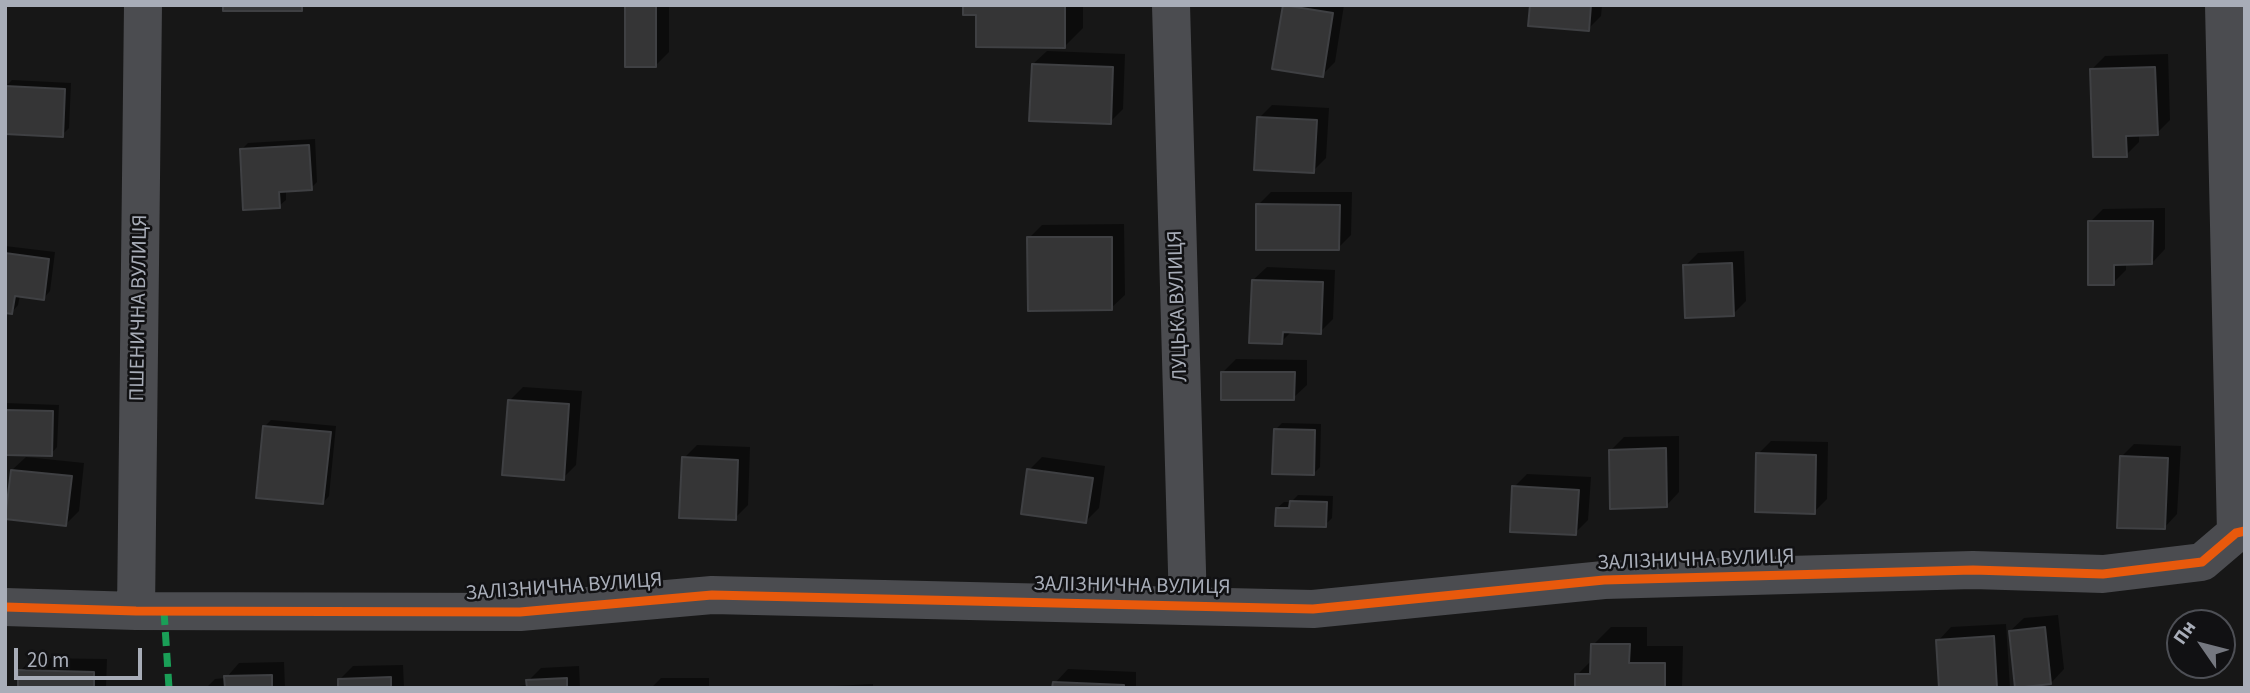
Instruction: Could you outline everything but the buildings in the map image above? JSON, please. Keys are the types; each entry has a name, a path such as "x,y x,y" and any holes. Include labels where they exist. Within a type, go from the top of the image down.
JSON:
{"street":[{"name":"ПШЕНИЧНА ВУЛИЦЯ","path":"136,611 143,5"},
{"name":"ЛУЦЬКА ВУЛИЦЯ","path":"1171,5 1188,606"},
{"path":"2224,5 2240,532"},
{"name":"ЗАЛІЗНИЧНА ВУЛИЦЯ","path":"5,607 136,611 520,612 712,595 1313,609 1605,580 1973,570 2103,574 2202,562 2240,532"}],"marked path":[{"path":"164,611 169,688"}],"cycle path":[{"path":"5,607 136,611 520,612 712,595 1313,609 1604,580 1973,570 2103,574 2202,562 2236,533 2245,531"}]}
